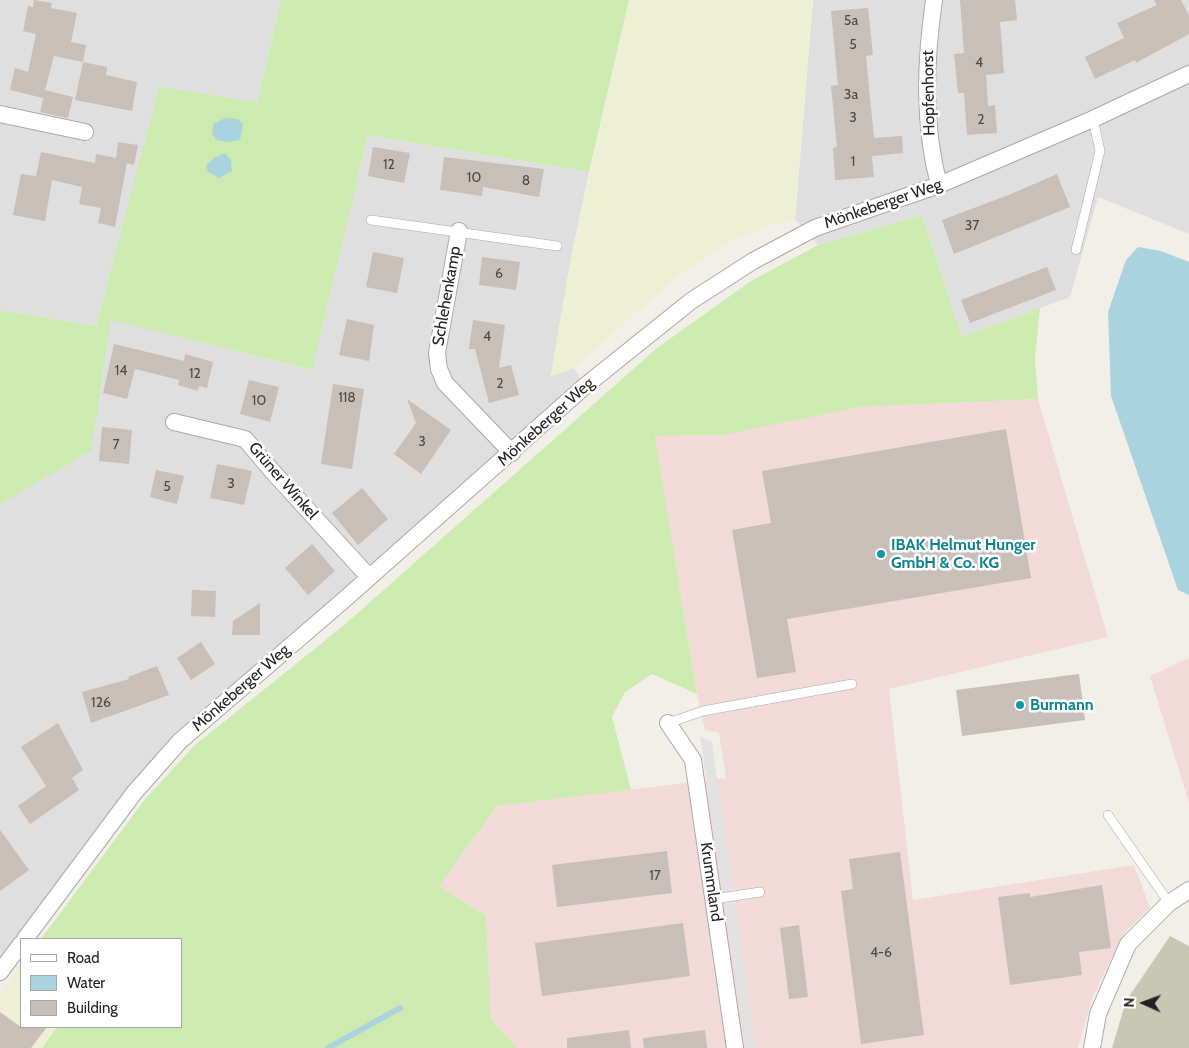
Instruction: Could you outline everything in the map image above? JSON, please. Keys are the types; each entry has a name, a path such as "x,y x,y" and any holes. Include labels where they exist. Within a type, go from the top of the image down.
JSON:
{"street":[{"name":"Hopfenhorst","path":"934,0 926,51 926,102 931,156 939,185"},
{"name":"Mönkeberger Weg","path":"25,938 134,792 180,741 623,355 692,301 753,261 814,228 939,185 1093,119 1189,74"},
{"path":"0,114 85,132"},
{"name":"Schlehenkamp","path":"459,231 437,353 439,369 445,382 512,453"},
{"name":"Grüner Winkel","path":"174,422 246,439 273,472 369,577"},
{"name":"Krummland","path":"668,722 693,760 735,1048"},
{"path":"1092,1048 1098,1014 1128,944 1169,903 1189,890"},
{"path":"0,972 20,945"}],"lane":[{"path":"1076,250 1100,151 1093,119"},
{"name":"Schlehenkamp","path":"371,220 557,246"},
{"path":"668,722 703,712 852,684"},
{"path":"1108,815 1169,903"},
{"path":"714,899 760,892"}],"shaded area":[{"path":"0,0 281,0 257,102 133,190 96,326 0,310"},
{"path":"629,0 813,0 795,219 765,227 727,243 681,273 574,368 551,376 570,263"},
{"path":"813,0 1189,0 1189,234 1098,197 1070,297 962,337 922,215 818,245 795,219"},
{"path":"368,135 589,172 570,263 551,376 574,368 585,386 180,741 26,938 20,938 20,946 0,972 0,502 110,319 311,370"},
{"path":"1038,399 1108,637 889,689 913,900 1134,865 1150,908 1125,932 1093,996 1078,1048 517,1048 491,1019 486,915 439,886 497,806 726,778 719,733 705,730 697,694 655,436 724,435 862,407"},
{"path":"1189,658 1189,803 1150,676"},
{"path":"700,736 712,742 755,1048 746,1048"},
{"path":"1170,936 1189,946 1189,1048 1112,1048 1126,1001"},
{"path":"20,966 20,1028 56,1028 42,1048 0,1048 0,994"}],"green space":[{"path":"281,0 629,0 589,172 368,135 312,370 111,320 91,451 0,504 0,310 96,326 159,87 257,102"},
{"path":"922,215 962,337 1040,308 1035,360 1038,399 862,407 724,435 655,436 697,694 652,674 625,692 612,717 631,790 497,806 439,886 486,915 491,1019 517,1048 42,1048 56,1028 182,1028 182,938 42,938 145,799 195,745 343,626 657,348 751,281 818,245"}],"water":[{"path":"225,118 238,119 243,124 240,140 229,142 216,140 212,133 213,124"},
{"path":"225,153 231,160 232,171 219,178 208,172 206,165 214,158"},
{"path":"1138,247 1161,251 1189,262 1189,595 1178,590 1111,396 1108,312 1126,260"}],"building":[{"path":"34,0 52,3 51,8 77,13 71,42 86,45 83,62 54,56 45,90 73,97 68,118 40,112 45,91 43,98 10,90 15,68 28,72 36,34 23,31 28,6 33,7"},
{"path":"960,0 1015,0 1017,20 1000,22 1004,73 986,75 988,106 995,105 997,133 967,135 964,93 958,93 954,54 964,53"},
{"path":"1154,0 1181,0 1189,16 1189,34 1136,63 1135,60 1095,79 1085,57 1124,38 1117,23 1157,5"},
{"path":"868,8 873,55 866,56 874,138 902,136 903,153 872,156 874,177 835,180 833,148 837,147 831,86 838,85 831,11"},
{"path":"83,62 107,67 106,75 137,82 132,111 75,100"},
{"path":"118,142 138,145 134,165 127,163 115,227 98,223 101,208 79,204 82,187 52,180 45,221 13,215 21,174 36,176 41,152 95,163 96,154 116,158"},
{"path":"373,147 410,153 404,183 368,176"},
{"path":"444,157 544,169 539,197 483,187 482,196 440,190"},
{"path":"1057,174 1070,207 954,254 942,220"},
{"path":"373,252 404,258 397,293 366,287"},
{"path":"482,257 520,262 516,290 479,285"},
{"path":"1047,267 1056,290 970,323 961,300"},
{"path":"347,319 374,325 369,361 339,355"},
{"path":"473,320 505,325 499,368 511,365 519,395 489,403 475,349 469,349"},
{"path":"114,344 184,361 185,354 213,362 207,388 199,386 198,391 178,385 179,380 135,369 127,399 103,393"},
{"path":"249,380 279,387 270,422 240,414"},
{"path":"333,384 364,389 352,469 321,464"},
{"path":"407,399 451,430 421,474 394,454 416,423"},
{"path":"102,427 132,430 129,464 99,461"},
{"name":"IBAK Helmut Hunger GmbH & Co. KG","path":"1006,429 1031,578 787,619 796,672 757,678 732,530 771,523 762,471"},
{"path":"217,464 252,471 244,505 210,498"},
{"path":"156,470 184,476 177,504 150,497"},
{"path":"362,488 388,519 358,545 332,513"},
{"path":"312,544 335,571 308,595 285,568"},
{"path":"192,590 216,591 215,617 191,616"},
{"path":"260,603 260,635 232,635 233,621"},
{"path":"201,642 215,664 191,680 177,658"},
{"path":"157,666 169,695 91,723 82,692 129,679 128,677"},
{"name":"Burmann","path":"1079,674 1085,720 962,736 956,690"},
{"path":"58,723 83,770 72,778 79,790 30,824 18,806 46,786 21,747"},
{"path":"0,830 29,870 0,891"},
{"path":"667,851 672,893 557,907 552,865"},
{"path":"900,852 924,1035 861,1044 841,891 853,889 849,859"},
{"path":"1102,885 1111,948 1079,952 1082,975 1010,985 998,897 1030,893 1030,897"},
{"path":"683,923 690,976 542,996 535,943"},
{"path":"799,925 808,997 789,999 780,928"},
{"path":"0,1012 20,1028 46,1028 31,1048 0,1048"},
{"path":"629,1030 631,1048 567,1048 567,1038"},
{"path":"705,1030 707,1048 644,1048 643,1038"}],"waterway":[{"path":"328,1048 400,1008"}],"place":[{"name":"IBAK Helmut Hunger GmbH & Co. KG","path":"881,554"},
{"name":"Burmann","path":"1020,705"}]}
